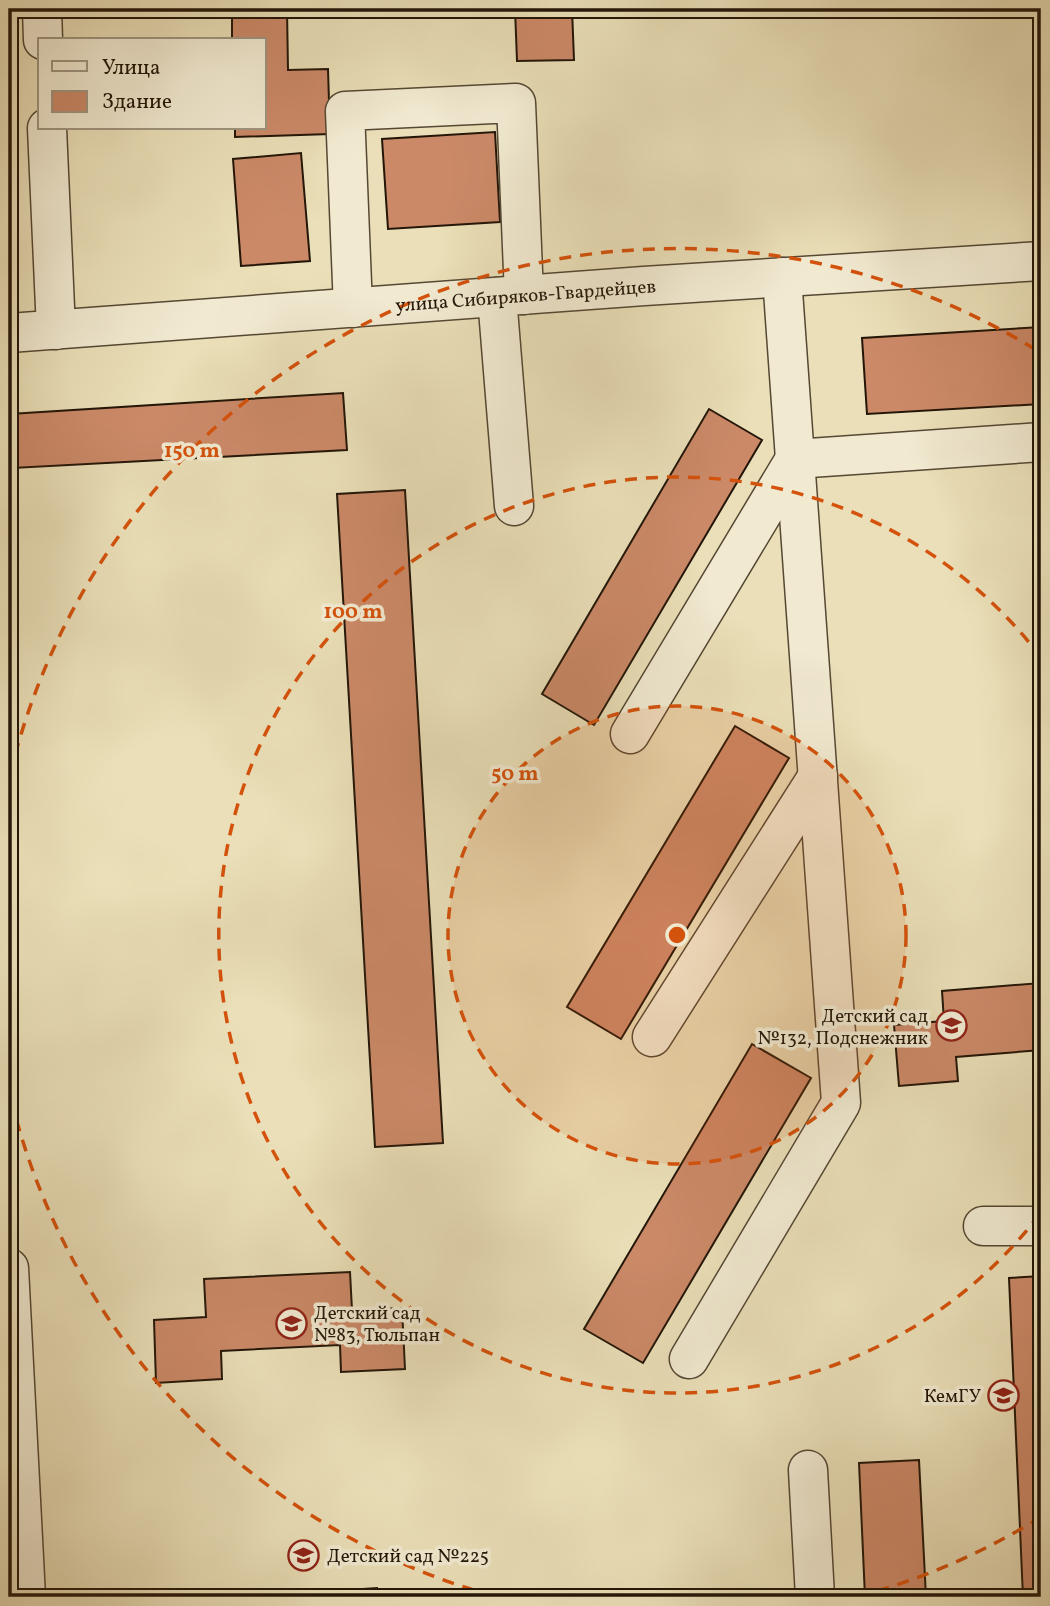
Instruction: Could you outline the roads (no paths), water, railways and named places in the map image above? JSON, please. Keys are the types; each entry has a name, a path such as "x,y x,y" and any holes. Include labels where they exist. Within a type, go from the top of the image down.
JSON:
{"street":[{"path":"41,9 43,38"},
{"path":"353,308 345,111 516,103 511,296 514,506"},
{"path":"47,130 56,330"},
{"name":"улица Сибиряков-Гвардейцев","path":"9,333 1041,261"},
{"path":"689,1359 841,1103 782,277"},
{"path":"795,458 1041,442"},
{"path":"630,734 795,458"},
{"path":"652,1037 818,776"},
{"path":"983,1226 1041,1226"},
{"path":"9,1268 20,1583"},
{"path":"808,1470 815,1597"}],"place":[{"name":"Детский сад №132, Подснежник","path":"951,1026"},
{"name":"Детский сад №83, Тюльпан","path":"291,1323"},
{"name":"КемГУ","path":"1004,1395"},
{"name":"Детский сад №225","path":"304,1555"}]}
